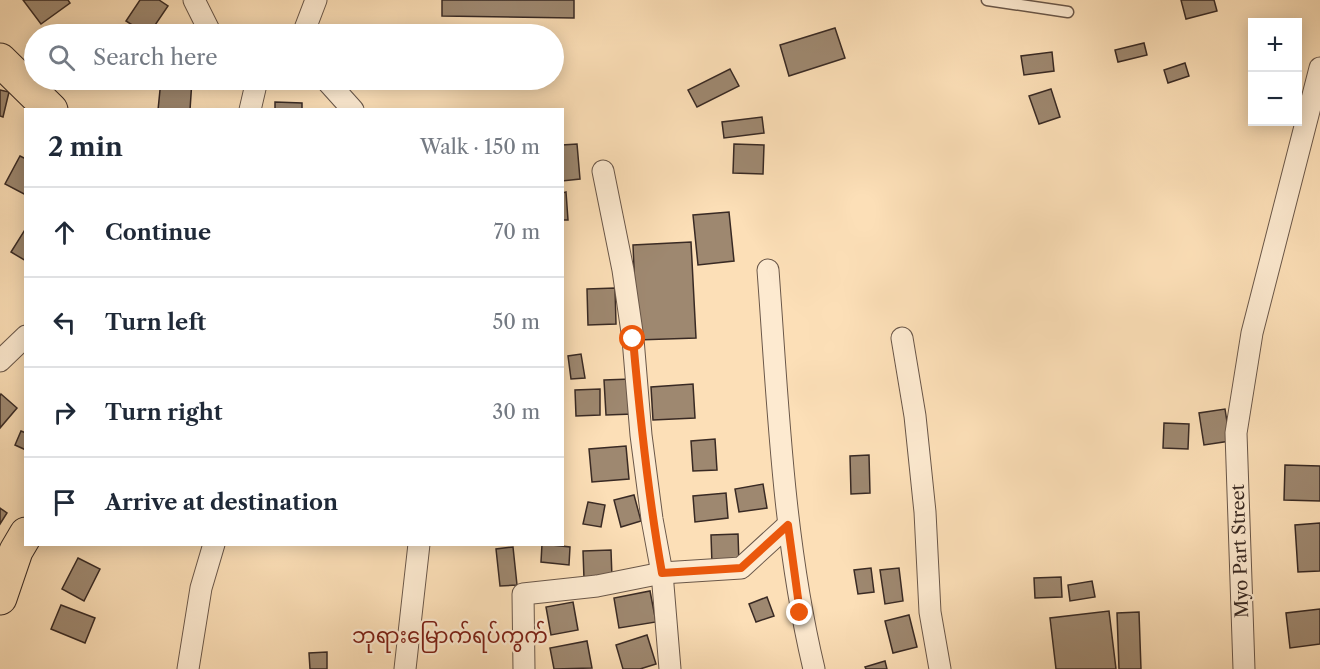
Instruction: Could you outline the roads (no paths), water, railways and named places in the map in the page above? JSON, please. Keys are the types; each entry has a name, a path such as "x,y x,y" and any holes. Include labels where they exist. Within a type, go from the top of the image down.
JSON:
{"main road":[{"path":"0,60 24,84"},
{"path":"31,90 49,108"},
{"path":"0,598 14,542"}],"street":[{"path":"194,0 206,24"},
{"path":"307,24 316,0"},
{"name":"Myo Part Street","path":"1244,669 1236,433 1252,333 1320,68"},
{"path":"250,108 255,90"},
{"path":"335,90 351,108"},
{"path":"603,171 623,270 633,339 641,435 662,573 670,669"},
{"path":"768,270 788,525 800,613 814,669"},
{"path":"0,362 24,338"},
{"path":"902,338 915,416 925,512 930,612 940,669"},
{"path":"524,669 524,594 597,586 662,573 741,568 788,525"},
{"path":"188,669 201,588 213,546"},
{"path":"405,669 419,546"}],"lane":[{"path":"987,0 1068,12"}],"district":[{"name":"ဘုရားမြောက်ရပ်ကွက်","path":"450,636"}]}
